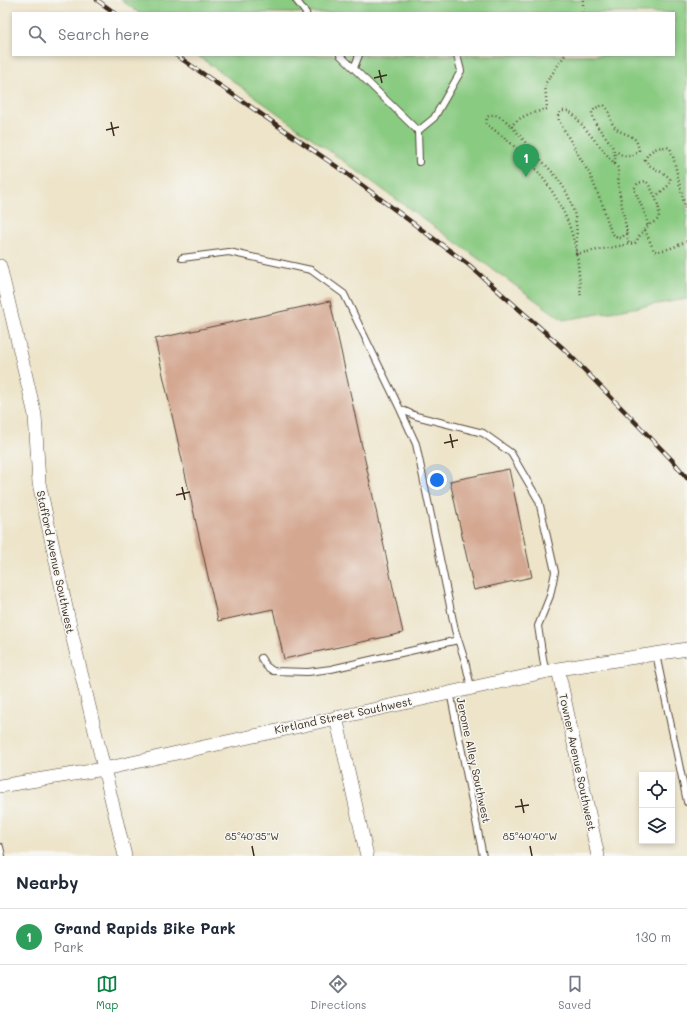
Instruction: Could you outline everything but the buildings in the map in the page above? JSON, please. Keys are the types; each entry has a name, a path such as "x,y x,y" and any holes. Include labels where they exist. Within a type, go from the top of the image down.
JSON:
{"street":[{"name":"Stafford Avenue Southwest","path":"0,266 35,415 39,483 72,635 125,856"},
{"name":"Kirtland Street Southwest","path":"0,786 104,769 551,670 687,649"},
{"name":"Towner Avenue Southwest","path":"551,670 598,856"},
{"path":"336,717 367,856"}],"lane":[{"path":"296,0 305,12"},
{"path":"341,56 418,131 419,162"},
{"path":"354,68 359,56"},
{"path":"418,131 434,118 461,71 457,56"},
{"path":"182,258 229,252 311,270 344,294 416,444 433,531 458,640 471,687"},
{"path":"400,409 416,416 483,433 511,453 539,501 555,572 550,596 538,626 551,670"},
{"path":"261,658 266,666 273,671 308,672 331,669 458,640"},
{"path":"656,654 687,802"},
{"name":"Jerome Alley Southwest","path":"450,692 483,856"},
{"path":"0,847 2,856"}],"path":[{"path":"583,0 583,12"},
{"path":"511,127 515,121 536,111 547,109 545,84 564,56"},
{"path":"615,163 616,152 601,129 593,121 592,112 595,108 604,105 609,110 613,125 620,131 634,138 638,143 639,151 630,157 623,157 616,152"},
{"path":"627,233 621,238 616,237 611,232 603,206 590,175 558,115 561,111 567,111 572,114 618,168 619,190 627,233 629,244"},
{"path":"576,254 578,226 571,201 549,166 511,127 497,115 490,115 487,117 486,124 504,136 551,188 564,213 575,246 581,298"},
{"path":"655,197 669,185 670,179 666,175 648,166 645,160 647,154 651,150 665,147 670,148 687,216"},
{"path":"576,254 634,243 645,229 658,219 660,213 655,197 652,188 646,181 638,183 634,189 646,216 648,226"},
{"path":"645,229 654,251 672,248 687,241"}],"green space":[{"path":"121,0 687,0 687,299 563,320 198,56 675,56 675,12 138,12"}],"railway":[{"path":"97,0 114,12"},
{"path":"177,56 343,171 469,265 564,349 672,460 687,478"}],"place":[{"name":"Grand Rapids Bike Park","path":"526,177"}]}
